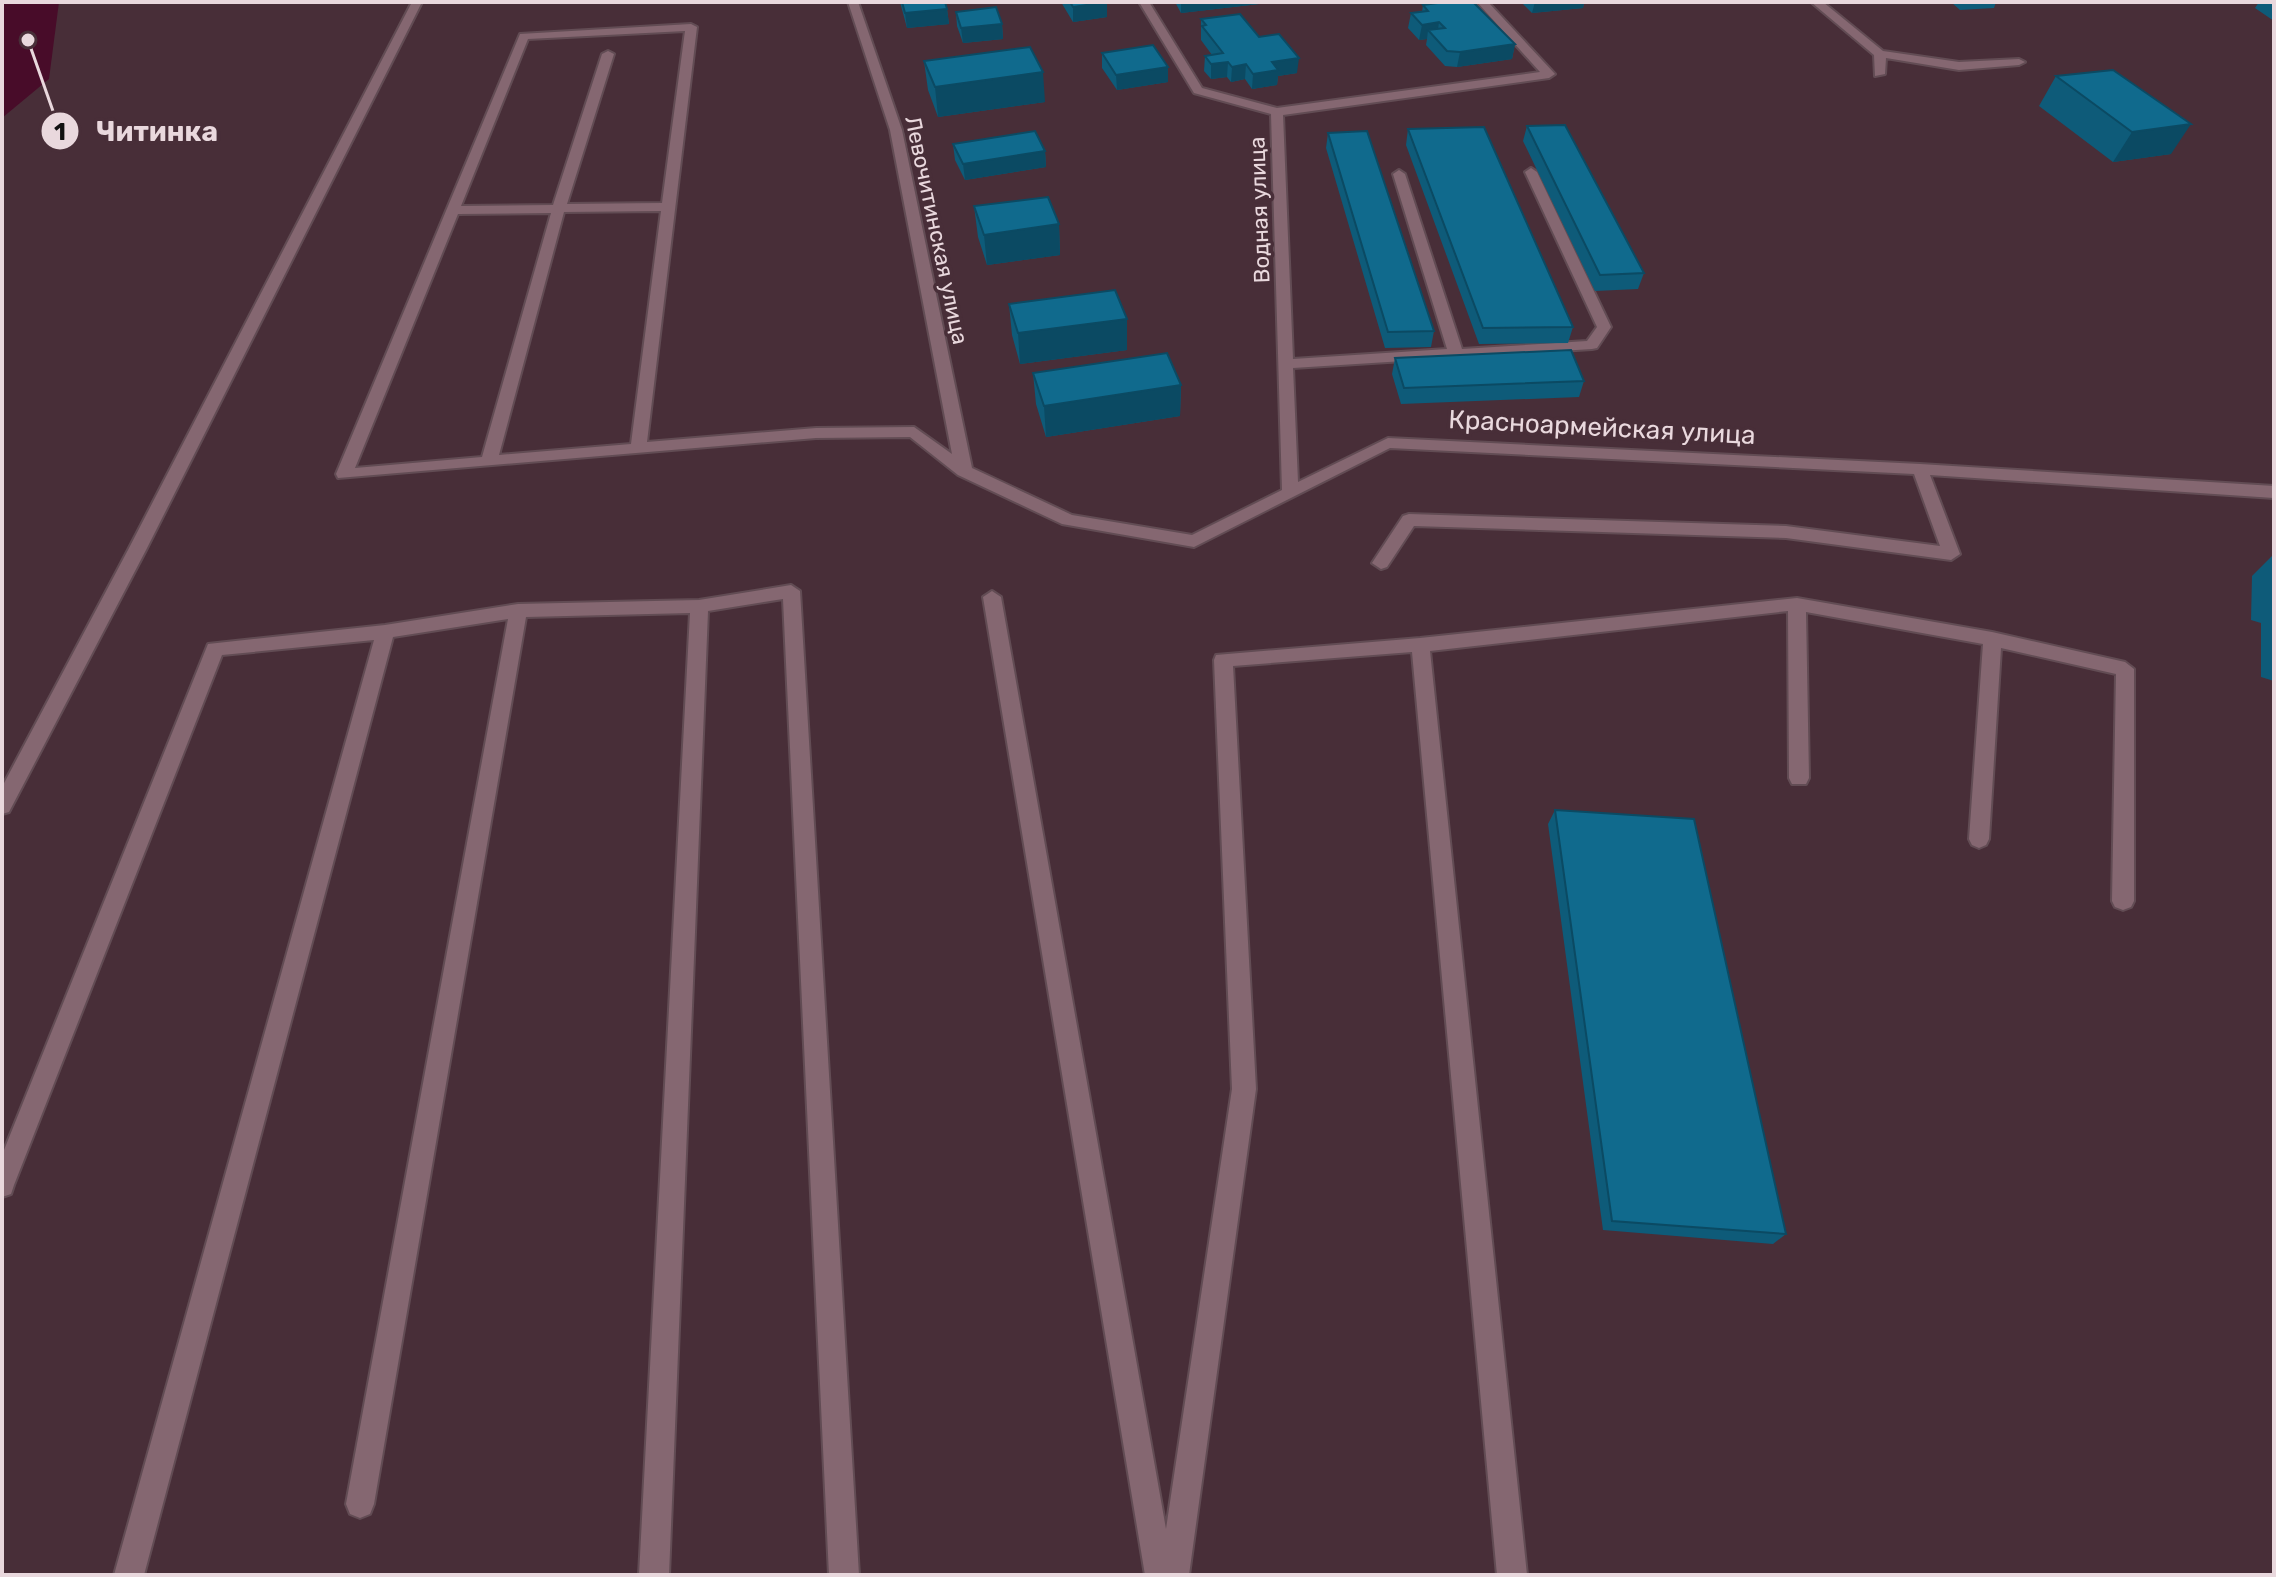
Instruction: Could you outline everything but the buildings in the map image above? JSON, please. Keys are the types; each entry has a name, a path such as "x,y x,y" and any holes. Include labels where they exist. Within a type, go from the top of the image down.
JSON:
{"street":[{"path":"2,806 137,550 417,2"},
{"name":"Левочитинская улица","path":"853,2 896,130 964,471"},
{"name":"Водная улица","path":"1144,2 1198,90 1277,112 1290,492"},
{"path":"1277,112 1549,74 1482,2"},
{"path":"1816,2 1880,54 1959,66 2019,62"},
{"path":"638,448 691,27 524,36 452,210 668,207"},
{"path":"489,461 559,208 608,54"},
{"path":"1879,74 1880,54"},
{"path":"1286,364 1592,345 1604,327 1531,172"},
{"path":"1399,174 1456,354"},
{"name":"Красноармейская улица","path":"452,210 344,474 816,433 914,432 964,471 1068,520 1194,541 1388,443 1920,469 2274,492"},
{"path":"1381,563 1409,520 1786,532 1951,554 1920,469"},
{"path":"2,1185 215,649 385,632 518,611 699,606 791,591 844,1575"},
{"path":"992,597 1160,1575"},
{"path":"1797,604 1799,778"},
{"path":"1174,1575 1244,1089 1223,660 1420,645 1797,604 1992,639 2125,669 2123,901"},
{"path":"654,1575 699,606"},
{"path":"360,1504 518,611"},
{"path":"129,1575 385,632"},
{"path":"1979,839 1992,639"},
{"path":"1420,645 1512,1575"}],"shaded area":[{"path":"2,2 59,2 49,79 2,118"}],"place":[{"name":"Читинка","path":"28,40"}]}
